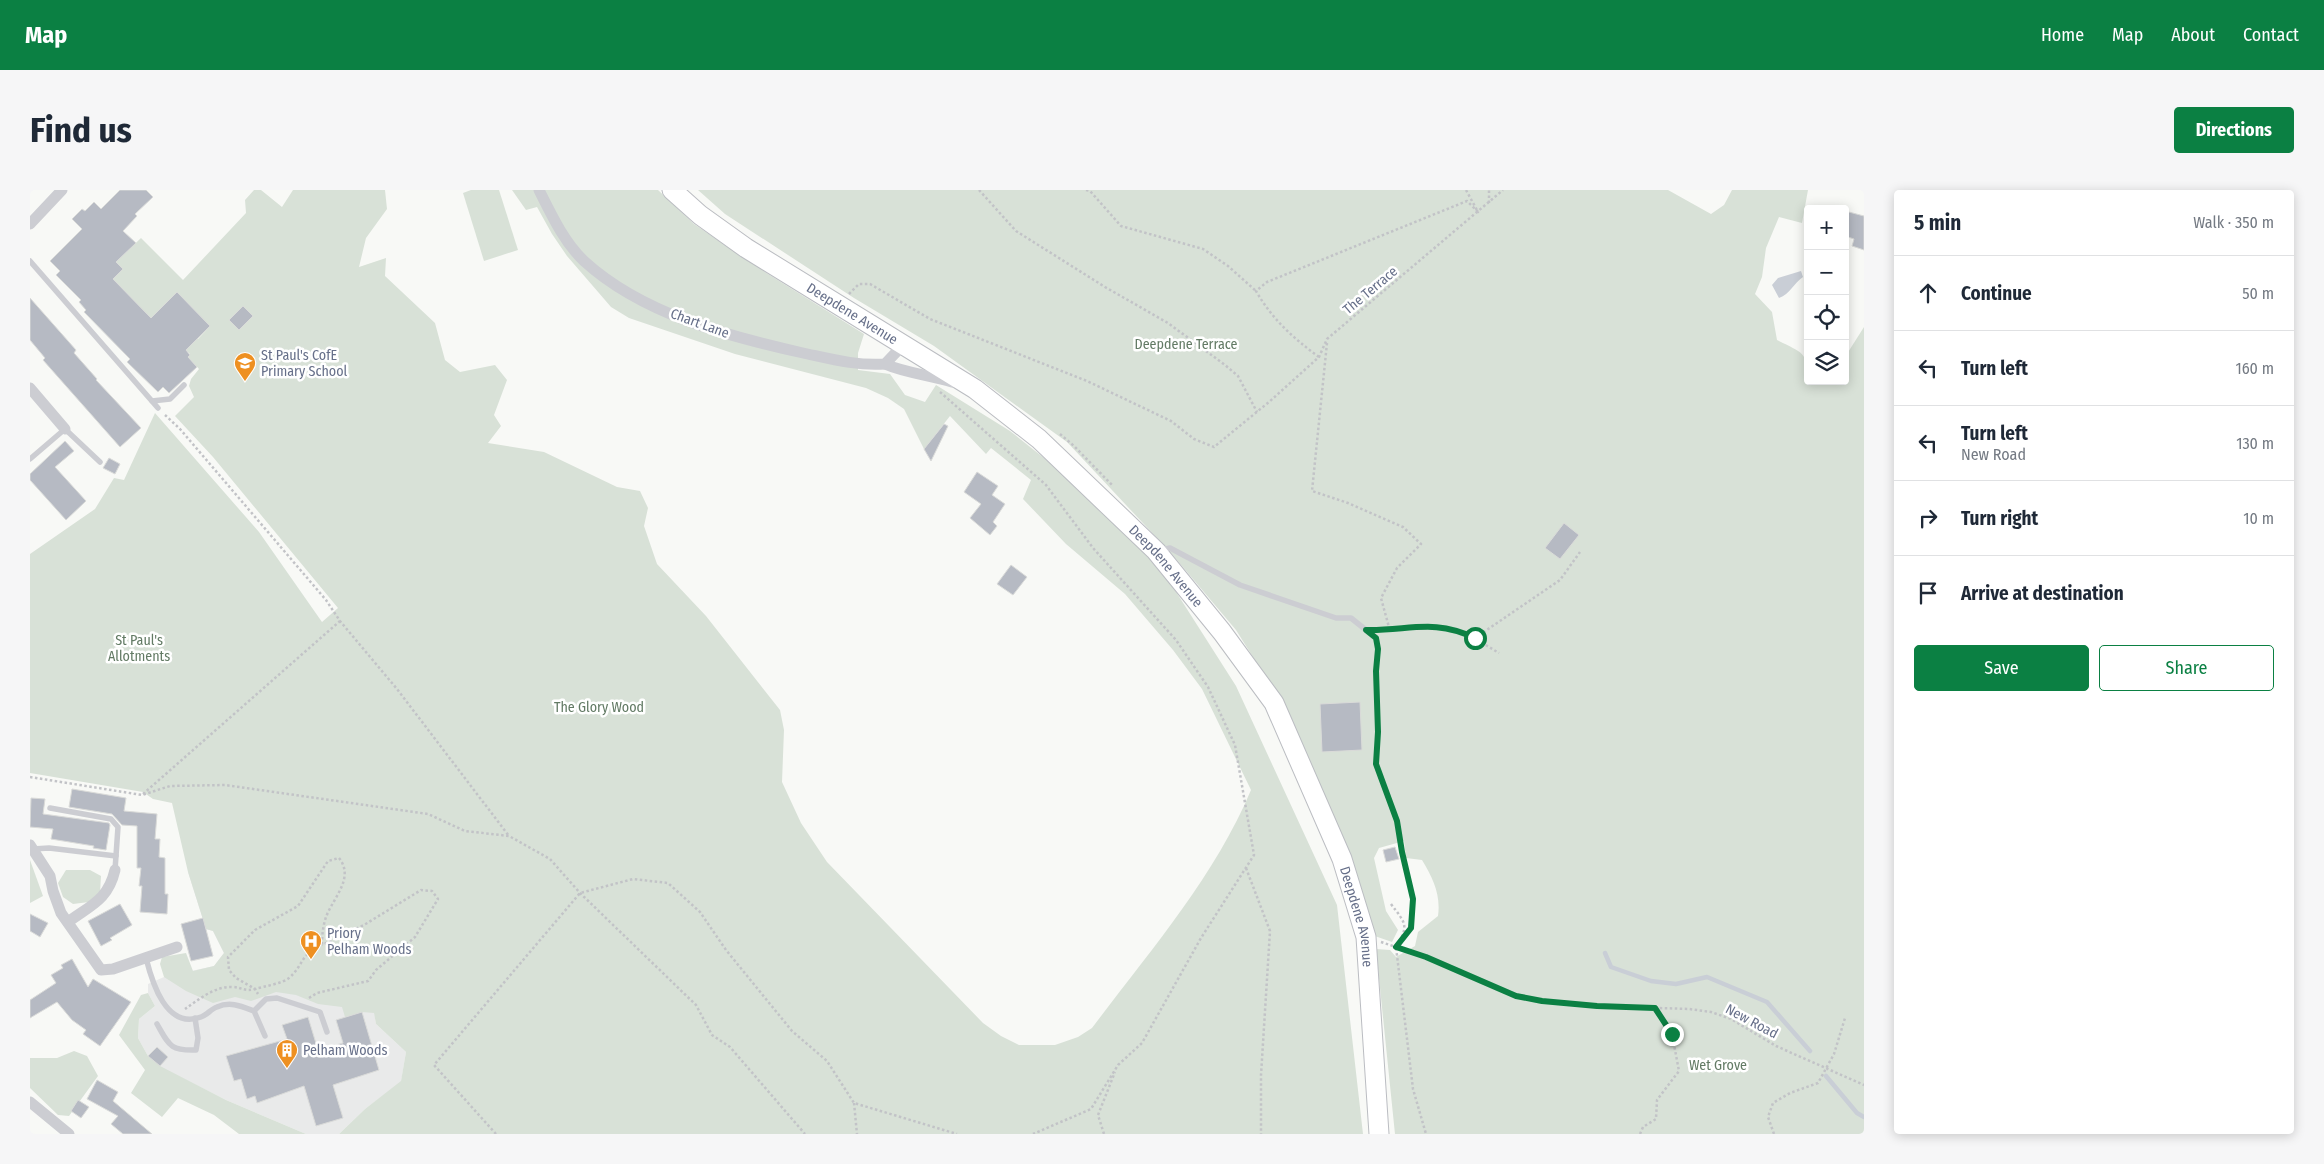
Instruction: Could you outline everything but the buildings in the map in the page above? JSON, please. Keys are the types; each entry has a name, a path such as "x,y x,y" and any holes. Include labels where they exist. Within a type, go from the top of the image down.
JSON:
{"highway":[{"name":"Deepdene Avenue","path":"672,190 700,215 746,248 975,389 1039,439 1156,551 1222,632 1274,703 1342,859 1366,937 1379,1134"}],"street":[{"path":"30,224 62,190"},
{"name":"Chart Lane","path":"539,190 565,238 582,259 616,286 638,299 726,333 785,349 864,365 885,364 975,389"},
{"path":"885,364 902,345"},
{"path":"30,388 65,429"},
{"path":"31,846 50,876 61,913 101,970 113,969 177,948"},
{"path":"68,922 104,896 112,884 115,870"},
{"path":"30,1102 70,1134"}],"lane":[{"path":"30,261 158,408"},
{"path":"152,401 170,399 184,386"},
{"path":"30,459 65,429 100,462"},
{"path":"1156,551 1170,548 1240,585 1336,618 1351,618 1366,630"},
{"path":"50,808 110,818 116,822 118,827 115,870"},
{"path":"31,846 116,856"},
{"path":"146,957 151,979 160,1000 176,1015 195,1018 202,1017 216,1007 233,1004 254,1011 265,1036"},
{"path":"254,1011 266,999 277,998 320,1012 327,1032"},
{"path":"157,1024 168,1042 179,1051 196,1050 198,1038 195,1018"}],"path":[{"path":"979,190 1016,231 1168,324 1225,365 1238,376 1257,412"},
{"path":"1086,190 1090,191 1121,226 1203,248 1228,266 1256,291 1268,311 1294,338 1319,357"},
{"path":"1466,190 1478,212"},
{"path":"1489,190 1489,203"},
{"name":"The Terrace","path":"849,294 860,284 870,284 930,320 1087,381 1171,421 1194,439 1214,447 1319,357 1327,339 1504,190"},
{"path":"1256,291 1268,282 1467,201 1478,212"},
{"path":"1327,339 1312,491 1348,503 1403,528 1421,544 1397,568 1382,598 1390,631"},
{"path":"922,373 937,389 1046,485 1093,548 1176,640 1208,687 1235,745 1254,855 1202,938 1142,1043 1118,1064 1091,1109 1033,1134"},
{"path":"158,408 180,429 326,600 340,621 414,711 509,836"},
{"path":"1475,638 1560,580 1580,552"},
{"path":"142,795 340,621"},
{"path":"1366,630 1390,631 1431,626 1456,629 1499,653"},
{"path":"1366,630 1376,638 1378,649 1376,671 1378,732 1376,764 1397,821 1413,899 1411,928 1405,933 1396,947 1413,1090 1426,1134"},
{"path":"30,777 142,795 170,786 225,784 428,814 465,831 509,836 550,859 580,892 696,1005 712,1035 730,1047 805,1134"},
{"path":"303,1006 306,1000 317,993 368,981 376,970 415,937 438,899 432,891 421,890 364,924 322,945 310,950 296,971 287,980 255,989 236,978 228,970 228,958 255,930 298,906 328,861 339,858 344,864 346,875 327,914 323,926 322,945"},
{"path":"1246,868 1270,931 1261,1075 1261,1134"},
{"path":"496,1134 434,1065 580,892 633,879 668,883 700,912 726,950 792,1030 828,1061 854,1103 856,1134"},
{"path":"1391,904 1403,921 1405,933"},
{"name":"New Road","path":"1366,937 1426,957 1516,996 1579,1005 1688,1009 1718,1014 1731,1019 1776,1046 1864,1085"},
{"path":"1640,1134 1643,1127 1656,1119 1658,1100 1679,1071 1672,1034 1655,1008"},
{"path":"1774,1134 1768,1116 1773,1104 1790,1093 1818,1083 1834,1054 1845,1018"},
{"path":"1104,1134 1098,1115 1118,1064"},
{"path":"854,1103 957,1134"}],"shaded area":[{"path":"1801,271 1803,277 1786,294 1779,298 1772,285 1778,278"},
{"path":"188,872 371,990 376,1024 406,1052 401,1082 365,1109 339,1134 306,1134 226,1100 160,1067 148,1056 138,1038 139,1019 155,1006 148,993 148,984 164,977 214,966 224,953 213,931 206,929"}],"green space":[{"path":"254,190 261,190 282,207 293,190 385,190 387,209 366,238 359,267 386,258 385,276 435,323 445,360 460,372 495,365 507,380 494,415 501,426 488,443 544,452 617,487 640,491 648,508 644,526 657,564 706,616 780,710 784,730 782,782 801,823 827,862 983,1023 1001,1036 1019,1045 1055,1045 1078,1037 1092,1028 1179,914 1219,854 1236,822 1251,790 1202,689 1173,650 1125,594 1066,544 1023,499 1031,480 991,448 986,454 950,416 924,449 904,409 888,398 866,388 735,354 629,318 611,307 567,256 537,207 526,210 512,190 658,190 694,224 768,274 864,334 858,353 858,370 890,374 905,395 925,402 936,385 1010,431 1083,489 1164,573 1236,686 1337,905 1363,1134 339,1134 365,1109 401,1081 406,1052 376,1024 374,1013 362,1012 345,1017 342,1007 318,1004 296,995 276,992 251,1001 235,997 213,1003 186,991 164,977 160,964 162,957 186,953 193,971 214,966 224,953 213,931 206,929 188,872 172,803 153,799 143,792 30,773 30,554 95,509 114,478 124,480 155,413 259,532 322,622 338,608 213,457 175,416 194,397 189,386 191,379 199,369 188,357 190,354 177,341 198,339 210,326 177,292 151,318 113,279 123,269 116,262 141,238 183,280 246,213 245,200"},
{"path":"471,190 499,190 518,250 484,261 463,193"},
{"path":"698,190 1668,190 1711,214 1724,205 1732,190 1808,190 1802,223 1779,217 1766,248 1762,277 1755,294 1772,312 1777,340 1798,351 1804,357 1804,385 1849,385 1849,351 1864,327 1864,1134 1395,1134 1376,949 1390,950 1396,957 1415,946 1418,932 1438,916 1439,908 1435,887 1430,873 1422,860 1406,858 1404,841 1379,848 1374,858 1386,911 1398,930 1392,942 1369,934 1283,705 1236,630 1171,553 1067,442 934,346 854,298 725,214"},
{"path":"30,860 43,896 30,903"},
{"path":"66,870 90,870 101,876 100,893 89,902 73,904 63,897 58,883"},
{"path":"148,993 155,1006 139,1019 138,1038 148,1056 160,1066 226,1100 306,1134 239,1134 214,1115 178,1098 162,1117 131,1093 145,1070 119,1035 141,995"},
{"path":"74,1051 87,1056 98,1076 69,1116 58,1115 30,1088 30,1058 57,1058"}],"waterway":[{"path":"1605,953 1611,967 1651,981 1676,984 1707,977 1767,1002 1810,1051"},
{"path":"1826,1076 1857,1113 1864,1117"}],"place":[{"name":"St Paul's CofE Primary School","path":"245,382"},
{"name":"Priory Pelham Woods","path":"311,960"},
{"name":"Pelham Woods","path":"287,1069"}],"route":[{"path":"1475,638 1456,629 1431,626 1390,631 1366,630 1376,638 1378,649 1376,671 1378,732 1376,764 1397,821 1413,899 1411,928 1405,933 1396,947 1426,957 1516,996 1542,1001 1597,1006 1655,1008 1672,1034"}],"park label":[{"name":"Deepdene Terrace","path":"1186,344"},
{"name":"St Paul's Allotments","path":"139,648"},
{"name":"The Glory Wood","path":"599,707"},
{"name":"Wet Grove","path":"1718,1065"}]}
